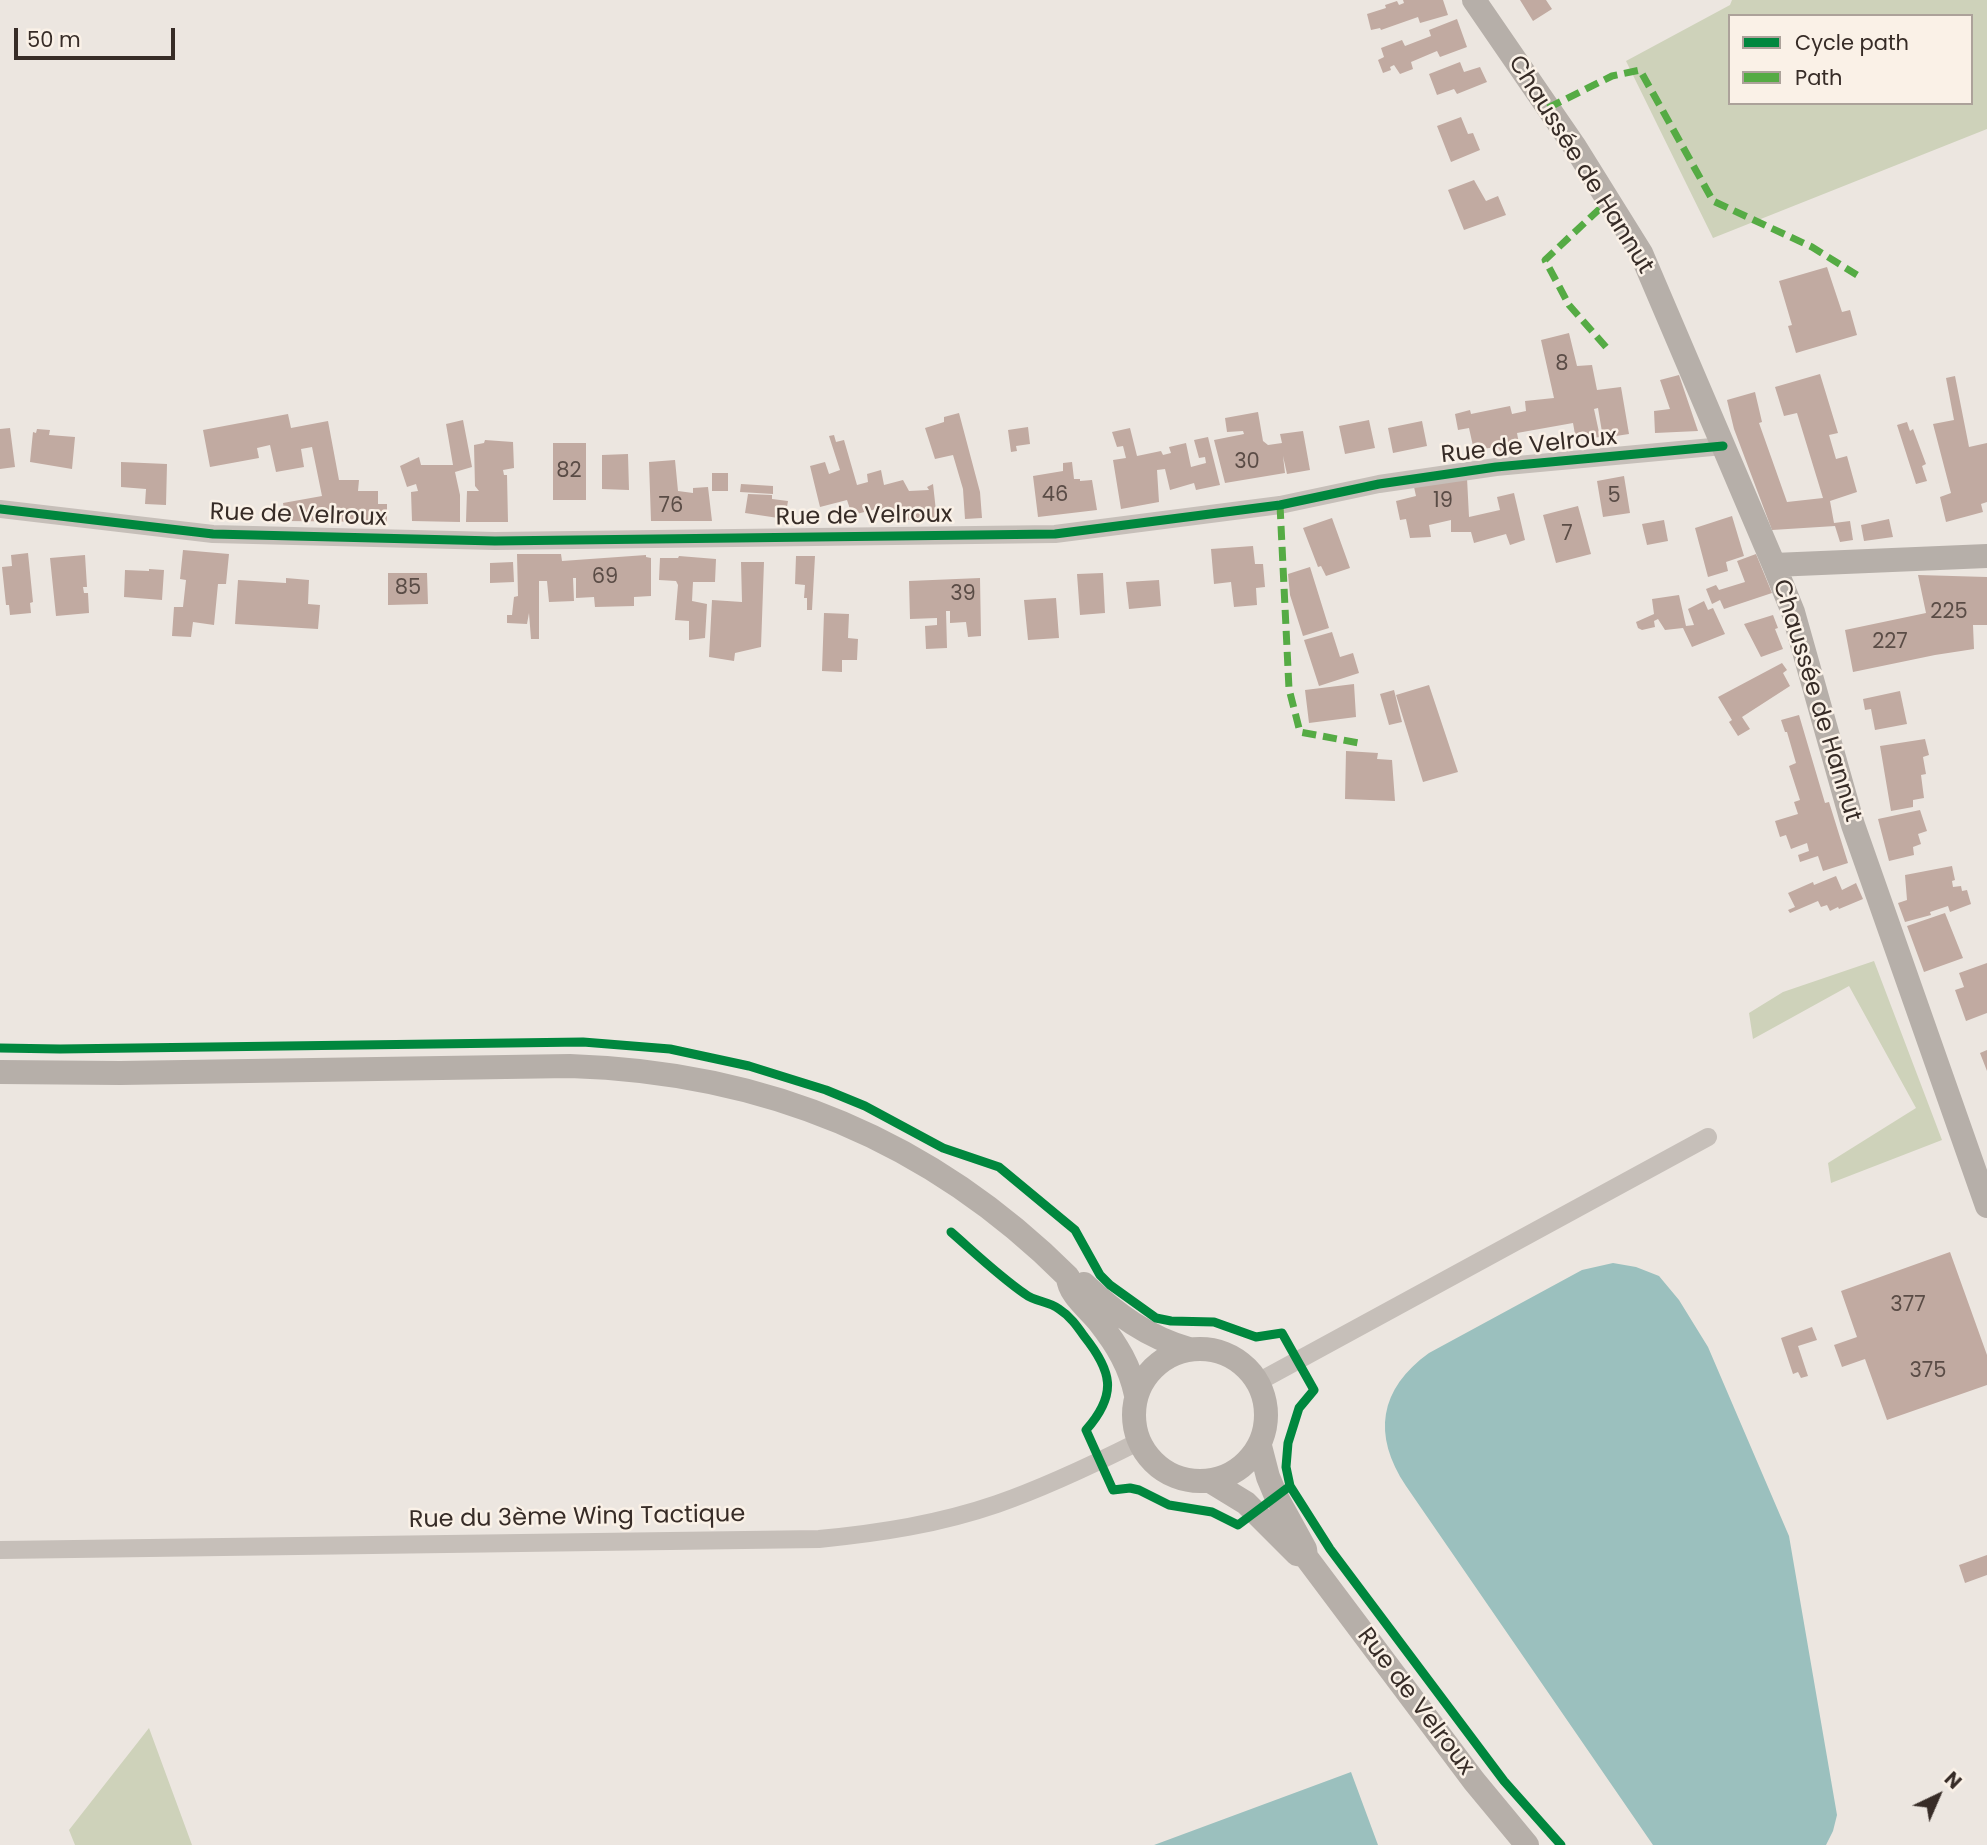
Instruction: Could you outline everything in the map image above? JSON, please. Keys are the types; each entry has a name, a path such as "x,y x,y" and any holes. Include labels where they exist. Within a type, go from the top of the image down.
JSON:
{"street":[{"name":"Chaussée de Hannut","path":"1474,0 1575,147 1641,253 1774,565 1793,612 1853,825 1987,1206"},
{"name":"Rue de Velroux","path":"0,509 213,534 495,541 1055,534 1280,505 1379,484 1496,467 1723,446"},
{"path":"1774,565 1987,556"},
{"path":"0,1072 570,1066 615,1067 713,1081 804,1107 870,1135 908,1155 1001,1217 1068,1278 1081,1282 1140,1330 1154,1338 1189,1349"},
{"path":"1258,1382 1708,1137"},
{"path":"1068,1278 1068,1284 1098,1321 1132,1373 1136,1395 1133,1418 1139,1442 1150,1460 1168,1474 1188,1481 1210,1482 1230,1475 1247,1463 1260,1446 1266,1425 1266,1403 1258,1382 1236,1359 1205,1348 1189,1349 1171,1355 1156,1365 1144,1378 1136,1395"},
{"name":"Rue du 3ème Wing Tactique","path":"0,1550 819,1539 895,1530 969,1513 1057,1480 1139,1442"},
{"name":"Rue de Velroux","path":"1260,1446 1268,1477 1305,1549 1306,1557"},
{"name":"Rue de Velroux","path":"1210,1482 1246,1503 1297,1553 1306,1557 1474,1781 1527,1845"}],"green space":[{"path":"1732,0 1987,0 1987,129 1713,238 1626,61 1730,5"},
{"path":"1874,961 1942,1140 1831,1183 1828,1163 1916,1108 1849,986 1753,1039 1749,1013 1783,992"},
{"path":"149,1728 192,1845 75,1845 69,1830"}],"water":[{"path":"1613,1263 1636,1267 1659,1276 1679,1300 1708,1347 1789,1536 1837,1815 1826,1845 1653,1845 1406,1486 1388,1449 1386,1414 1391,1397 1412,1367 1429,1353 1582,1270"},
{"path":"1351,1772 1378,1845 1154,1845"}],"building":[{"path":"1403,0 1443,0 1448,15 1420,23 1418,17 1381,30 1371,30 1367,14 1397,1 1399,5 1404,3"},
{"path":"1520,0 1546,0 1552,9 1533,21"},
{"path":"1457,19 1467,47 1440,57 1437,51 1411,62 1413,69 1400,74 1394,65 1390,67 1391,70 1383,73 1378,60 1384,57 1381,48 1402,40 1405,46 1431,36 1429,30"},
{"path":"1460,62 1464,72 1480,67 1487,82 1457,94 1454,89 1437,95 1429,74"},
{"path":"1461,117 1468,134 1473,133 1480,150 1451,162 1437,126"},
{"path":"1474,180 1486,201 1498,196 1506,215 1464,230 1448,190"},
{"path":"1827,267 1842,312 1850,310 1857,335 1796,353 1788,326 1792,325 1779,281"},
{"path":"1569,333 1577,366 1592,365 1597,390 1621,387 1629,434 1603,438 1598,408 1594,409 1600,437 1576,440 1573,423 1517,433 1520,449 1500,451 1498,447 1481,449 1480,444 1473,446 1469,428 1458,430 1455,414 1470,410 1471,414 1510,406 1512,414 1526,411 1525,401 1554,398 1541,340"},
{"path":"1820,374 1838,433 1829,435 1836,459 1847,456 1857,492 1830,501 1834,523 1850,521 1853,540 1840,542 1835,526 1772,530 1734,429 1727,400 1755,392 1762,422 1759,423 1787,502 1823,498 1797,413 1784,416 1775,387"},
{"path":"1679,375 1698,431 1655,433 1654,411 1670,409 1660,380"},
{"path":"1955,376 1969,447 1987,443 1987,502 1981,504 1983,512 1946,522 1940,497 1951,493 1933,424 1954,420 1946,378"},
{"path":"1258,412 1263,441 1268,445 1282,443 1280,434 1303,431 1310,470 1287,474 1283,456 1285,473 1225,483 1214,440 1244,434 1243,431 1227,432 1225,418"},
{"path":"959,413 980,492 982,518 965,519 963,489 953,455 935,459 925,428 944,422 944,417"},
{"path":"288,414 291,428 328,421 339,480 359,480 358,491 378,491 378,504 387,504 387,522 286,521 283,503 322,496 312,447 301,449 304,467 276,472 270,445 257,448 259,458 210,467 203,430"},
{"path":"463,420 472,467 455,472 460,495 460,522 412,521 411,492 418,491 416,484 407,487 400,466 419,457 421,465 453,465 446,424"},
{"path":"1369,420 1375,448 1345,454 1339,426"},
{"path":"1422,421 1427,446 1393,453 1388,428"},
{"path":"1907,422 1910,431 1913,429 1926,464 1922,466 1927,481 1916,484 1897,425"},
{"path":"1028,427 1030,444 1016,446 1017,451 1011,452 1008,430"},
{"path":"10,428 15,467 0,469 0,429"},
{"path":"1130,428 1137,456 1161,451 1163,455 1171,453 1169,447 1186,443 1191,467 1206,463 1205,457 1199,458 1194,440 1208,437 1220,485 1196,490 1194,483 1170,490 1165,469 1157,470 1159,502 1121,509 1113,460 1126,458 1123,446 1117,447 1112,432"},
{"path":"37,429 50,430 49,435 75,437 72,469 30,462 33,432 36,433"},
{"path":"834,435 836,442 844,440 857,485 868,482 867,474 881,470 884,485 903,480 909,491 929,490 927,487 933,484 937,520 880,520 877,509 852,515 847,500 820,507 810,466 825,462 829,474 840,470 829,436"},
{"path":"485,440 513,442 514,468 503,470 504,475 507,475 508,522 466,522 467,491 479,491 475,486 474,445 484,443"},
{"path":"553,443 586,443 586,500 553,500"},
{"path":"628,454 629,490 602,489 602,455"},
{"path":"675,460 678,491 693,493 693,488 708,487 712,521 651,521 649,462"},
{"path":"121,462 167,464 166,505 145,504 146,489 121,487"},
{"path":"1072,462 1074,479 1092,480 1097,510 1038,517 1033,476 1063,471 1063,463"},
{"path":"712,473 728,473 728,491 712,491"},
{"path":"1624,476 1630,513 1603,517 1597,481"},
{"path":"1467,478 1469,517 1500,510 1497,497 1514,493 1525,540 1510,545 1506,534 1474,543 1471,532 1451,532 1451,520 1429,525 1431,537 1410,538 1406,519 1400,520 1396,501 1416,496 1414,487"},
{"path":"741,484 773,486 773,494 740,492"},
{"path":"748,494 772,495 772,499 788,501 785,519 745,513"},
{"path":"1578,506 1591,554 1556,563 1543,515"},
{"path":"1732,516 1744,556 1726,562 1728,571 1708,577 1695,528"},
{"path":"1332,518 1350,568 1326,576 1321,566 1318,567 1303,528"},
{"path":"1889,519 1893,537 1864,541 1861,525"},
{"path":"1664,520 1668,541 1647,545 1642,524"},
{"path":"1253,546 1255,564 1263,564 1265,587 1256,588 1257,605 1234,607 1231,582 1214,584 1211,549"},
{"path":"183,550 229,554 226,584 218,584 214,625 193,622 191,637 172,636 174,607 183,607 186,580 180,579"},
{"path":"28,553 33,602 30,603 31,613 10,615 9,605 6,605 2,567 12,566 11,555"},
{"path":"517,554 561,554 562,561 646,555 651,558 651,596 634,597 634,606 595,607 594,597 576,598 576,578 573,578 574,601 549,602 547,581 539,581 539,639 531,639 529,613 527,624 507,623 507,615 512,615 514,597 518,596"},
{"path":"1756,554 1772,593 1724,609 1720,600 1712,604 1706,589 1716,585 1719,590 1745,582 1737,561"},
{"path":"85,555 87,587 83,587 84,593 88,593 89,613 56,616 50,558"},
{"path":"679,556 716,559 715,582 693,582 692,601 707,604 705,638 689,640 689,621 675,620 678,585 676,581 659,580 660,558"},
{"path":"796,556 815,556 812,610 807,610 805,585 795,584"},
{"path":"513,562 514,582 490,583 490,563"},
{"path":"741,562 764,562 761,647 735,653 734,661 709,657 712,600 742,602"},
{"path":"1310,567 1329,628 1303,636 1290,595 1288,574"},
{"path":"125,570 164,570 162,600 124,597"},
{"path":"388,573 427,573 428,604 388,605"},
{"path":"1103,573 1105,613 1080,615 1077,574"},
{"path":"1918,575 1987,577 1987,625 1973,625 1974,649 1853,672 1845,630 1926,613"},
{"path":"286,578 309,580 308,604 320,605 318,629 235,624 238,580 286,583"},
{"path":"980,578 981,636 968,637 966,622 950,623 950,611 946,611 947,648 926,649 925,626 937,625 937,618 910,619 909,581"},
{"path":"1159,580 1161,606 1129,609 1126,582"},
{"path":"1679,595 1686,626 1694,625 1688,609 1704,601 1708,610 1713,608 1725,634 1692,647 1683,628 1665,630 1658,619 1654,621 1655,627 1642,630 1638,628 1636,622 1654,614 1652,599"},
{"path":"1056,598 1059,638 1028,640 1024,600"},
{"path":"824,613 849,614 848,638 858,639 857,660 842,660 842,672 822,671"},
{"path":"1773,615 1783,649 1761,657 1744,624"},
{"path":"1332,632 1340,657 1353,653 1359,673 1319,686 1304,640"},
{"path":"1782,663 1787,670 1783,673 1790,686 1742,717 1750,729 1738,736 1718,697"},
{"path":"1354,684 1356,717 1309,723 1305,690"},
{"path":"1429,685 1458,772 1423,782 1396,695"},
{"path":"1394,690 1402,722 1389,725 1380,694"},
{"path":"1900,691 1907,724 1875,730 1871,709 1865,710 1863,699"},
{"path":"1799,715 1825,803 1829,802 1848,863 1823,871 1818,856 1800,862 1798,855 1809,851 1807,843 1791,849 1786,835 1780,837 1775,821 1798,814 1794,802 1800,800 1789,766 1796,763 1781,720"},
{"path":"1925,739 1929,755 1923,757 1926,774 1921,775 1924,798 1913,800 1913,807 1891,811 1880,746"},
{"path":"1346,751 1378,753 1377,759 1392,760 1395,801 1345,799"},
{"path":"1920,810 1927,831 1918,834 1921,844 1913,847 1914,855 1889,861 1878,819"},
{"path":"1952,866 1955,880 1952,881 1953,887 1961,886 1962,891 1967,890 1971,904 1950,912 1948,906 1930,912 1931,915 1905,922 1898,903 1907,900 1905,875"},
{"path":"1836,876 1842,890 1856,883 1863,899 1830,911 1827,905 1821,907 1818,901 1790,913 1788,910 1795,907 1788,893"},
{"path":"1945,913 1963,958 1924,972 1907,926"},
{"path":"1987,963 1987,1013 1966,1021 1955,990 1964,987 1959,973"},
{"path":"1987,1050 1987,1071 1980,1053"},
{"path":"1950,1252 1987,1355 1987,1385 1887,1420 1865,1359 1842,1367 1834,1345 1857,1337 1841,1291"},
{"path":"1812,1327 1817,1340 1798,1346 1808,1376 1801,1378 1798,1372 1793,1374 1781,1338"},
{"path":"1987,1555 1987,1575 1965,1583 1959,1565"}],"marked path":[{"path":"1548,108 1612,76 1640,70 1713,201 1812,247 1857,275"},
{"path":"1606,347 1569,305 1545,260 1608,201"},
{"path":"1280,505 1289,689 1300,732 1359,743"}],"cycle path":[{"path":"0,509 213,534 495,541 1055,534 1280,505 1379,484 1496,467 1723,446"},
{"path":"0,1048 583,1042 670,1049 749,1066 826,1090 865,1106 943,1148 999,1167 1075,1230 1100,1275 1110,1285 1156,1318 1214,1322 1256,1337 1282,1333 1314,1390 1299,1408 1288,1443 1286,1467 1290,1486 1330,1549 1504,1781 1561,1845"},
{"path":"951,1232 1025,1294 1063,1312 1073,1321 1101,1360 1108,1383 1107,1394 1086,1430 1113,1490 1139,1490 1169,1505 1212,1512 1238,1525 1290,1486"}]}
